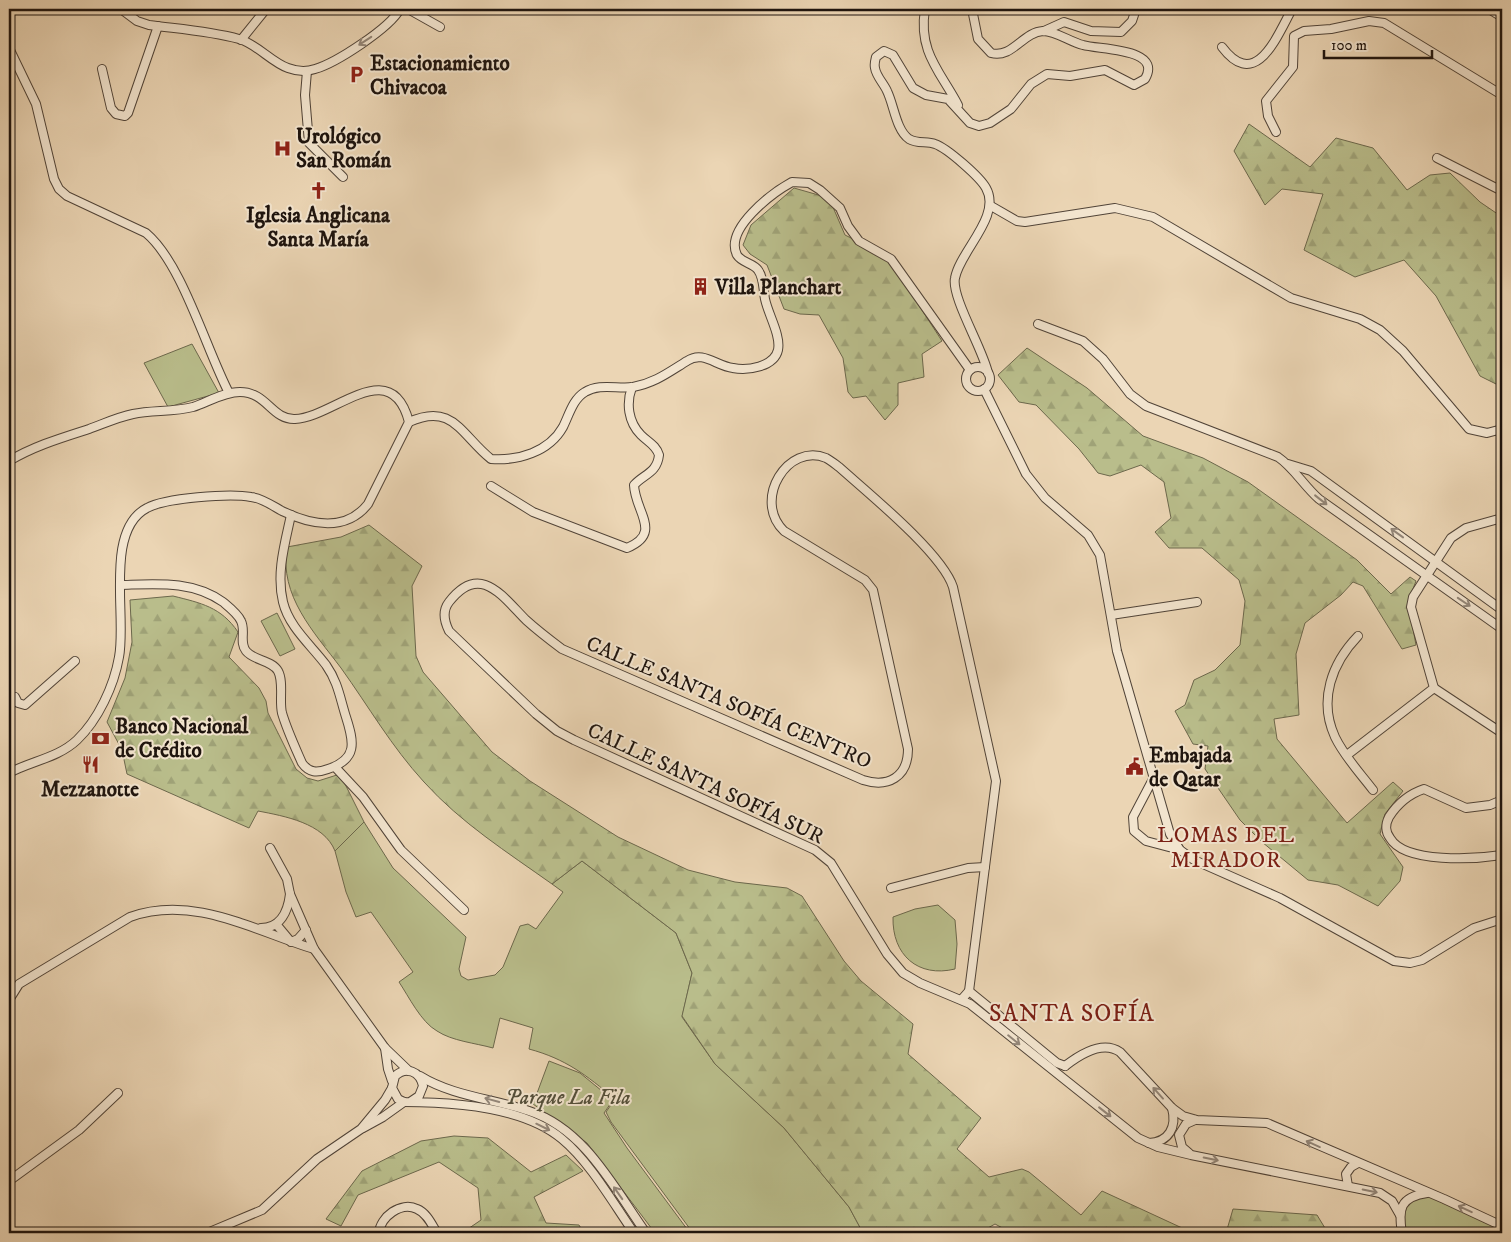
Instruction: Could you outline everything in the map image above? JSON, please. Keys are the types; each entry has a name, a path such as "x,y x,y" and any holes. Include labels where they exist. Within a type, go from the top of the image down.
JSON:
{"street":[{"path":"121,9 137,21 241,40 277,63 289,68 307,71 316,69 344,54 387,26 400,9"},
{"path":"241,40 266,9"},
{"path":"408,9 440,27"},
{"path":"925,9 924,36 928,50 937,73 965,118"},
{"path":"972,9 974,27 978,39 991,53 1003,53 1035,33 1064,22 1091,31 1121,32 1132,21 1136,9"},
{"path":"1222,47 1232,60 1245,64 1260,61 1292,9"},
{"path":"1489,9 1502,17"},
{"path":"1276,132 1268,116 1266,101 1293,67 1292,41 1294,36 1304,31 1331,29 1369,21 1384,22 1502,95"},
{"path":"102,68 111,108 116,114 125,116 128,113 158,26"},
{"path":"970,370 966,380 969,387 976,391 984,389 990,380 985,358 954,284 956,274 986,218 990,206 986,188 937,144 914,141 906,137 887,91 875,70 876,57 884,51 893,55 913,88 926,95 948,99 974,126 990,123 1011,109 1031,84 1047,74 1070,76 1105,70 1134,85 1145,80 1148,74 1146,61 1135,53 1083,45 1044,31"},
{"path":"9,48 36,104 54,179 59,188 67,196 146,233 156,241 164,252 189,304 229,393"},
{"path":"307,71 305,95 309,143 343,177"},
{"path":"1437,158 1502,191"},
{"path":"409,422 434,414 446,417 456,423 475,446 491,459 505,460 532,453 556,437 574,404 586,391 606,387 632,387 659,379 688,359 696,357 732,368 742,369 764,364 775,356 778,343 764,299 762,280 756,268 738,257 734,245 737,232 748,218 784,186 800,181 809,183 820,190 840,208 848,226 860,241 891,259 970,370"},
{"path":"990,206 1016,221 1026,222 1115,208 1153,217 1291,298 1360,319 1374,326 1396,344 1469,429 1487,433 1502,428"},
{"path":"1038,324 1083,341 1103,359 1130,394 1146,406 1278,456 1288,464 1303,484 1319,499 1502,629"},
{"path":"970,370 980,367 988,373"},
{"path":"491,486 533,512 604,541 627,548 636,544 646,532 646,525 636,501 634,485 638,480 652,473 659,455 655,447 635,428 631,420 628,396 632,387"},
{"path":"984,389 1029,478 1045,498 1088,535 1097,548 1102,561 1117,651 1170,834 1180,850"},
{"path":"9,462 28,450 118,419 138,413 191,407 229,393 239,392 258,395 279,415 296,419 364,392 384,391 396,397 405,408 409,422 374,494 361,512 336,523 324,524 291,515 253,497 210,498 156,503 144,509 128,526 122,551 120,585 122,636 119,658 114,677 97,713 86,730 63,751 9,773"},
{"name":"CALLE SANTA SOFÍA CENTRO","path":"454,596 462,589 474,584 491,587 502,593 526,621 562,649 863,780 874,784 888,782 903,770 908,758 908,749 875,597 865,580 778,526 773,519 770,503 778,478 797,460 811,457 826,458 850,477 929,552 950,577 996,781 985,867"},
{"path":"1288,464 1311,471 1502,610"},
{"path":"120,585 174,584 195,588 214,596 230,608 241,621 244,632 242,642 246,651 273,666 278,672 282,714 302,763 306,769 313,772 335,767 350,754 353,744 340,690 326,665 300,633 283,602 281,561 291,515"},
{"path":"1502,518 1459,531 1446,544 1414,597 1411,607 1434,688 1502,733"},
{"name":"CALLE SANTA SOFÍA SUR","path":"454,596 445,611 445,624 449,631 550,725 574,740 815,850 831,863 896,966 920,984 962,999 1147,1143"},
{"path":"1111,615 1197,602"},
{"path":"1358,636 1343,651 1330,680 1330,713 1334,736 1373,790"},
{"path":"15,697 18,703 25,705 75,661"},
{"path":"1347,755 1434,688"},
{"path":"335,767 363,797 401,850 464,910"},
{"path":"1154,779 1133,817 1134,831 1146,841 1180,850 1194,860 1280,898 1394,961 1404,963 1422,960 1474,928 1502,919"},
{"path":"1502,800 1490,805 1466,808 1424,789 1406,798 1386,823 1386,832 1399,849 1413,854 1466,859 1502,855"},
{"path":"270,848 287,879 290,894 314,949 385,1048 409,1071 419,1076 452,1090 539,1114 565,1130 593,1158 646,1233"},
{"path":"891,888 968,868 985,867 969,991 962,999"},
{"path":"259,928 272,927 281,920 289,906 290,894"},
{"path":"9,1000 18,984 130,917 145,911 191,910 259,928 291,942 314,949"},
{"path":"276,924 291,942"},
{"path":"291,942 298,939 306,930"},
{"path":"969,991 1057,1063 1065,1066"},
{"path":"1068,1083 1062,1073 1065,1066 1086,1053 1102,1047 1111,1047 1126,1058 1172,1108 1183,1116 1197,1120 1267,1123 1502,1226"},
{"path":"385,1048 388,1069 398,1099 407,1102 477,1107 522,1118 548,1129 562,1139 579,1157 634,1233"},
{"path":"362,1129 385,1100 399,1073 409,1071"},
{"path":"207,1233 262,1210 317,1158 407,1102 416,1100 423,1086 419,1076"},
{"path":"9,1181 78,1130 118,1093"},
{"path":"1147,1143 1163,1140 1169,1134 1174,1119 1172,1108"},
{"path":"1191,1155 1182,1147 1179,1135 1188,1122 1197,1120"},
{"path":"1147,1143 1191,1155 1348,1186 1384,1195 1392,1201 1400,1215"},
{"path":"1348,1186 1346,1174 1351,1167 1358,1163"},
{"path":"1402,1233 1400,1215 1403,1205 1408,1199 1427,1193"},
{"path":"379,1233 381,1223 386,1217 402,1208 411,1207 418,1209 426,1216 437,1233"}],"green space":[{"path":"1249,124 1310,167 1336,138 1373,148 1407,190 1430,175 1450,173 1480,202 1502,217 1502,387 1480,376 1436,296 1404,260 1355,277 1304,250 1323,194 1282,189 1265,205 1234,151"},
{"path":"794,188 829,198 845,235 887,256 942,341 922,354 924,377 898,383 898,405 885,420 866,396 853,398 848,392 843,358 819,315 800,314 784,309 767,265 750,254 743,245 751,225"},
{"path":"192,344 219,393 168,407 144,363"},
{"path":"1027,348 1087,388 1143,436 1203,458 1248,482 1357,560 1391,594 1410,577 1416,581 1408,602 1416,645 1402,649 1363,586 1353,582 1341,595 1305,623 1296,654 1299,715 1274,719 1277,739 1347,823 1393,782 1403,791 1385,814 1380,834 1403,867 1400,881 1378,906 1338,885 1308,880 1262,842 1240,820 1205,769 1208,746 1193,744 1175,711 1185,705 1194,680 1215,670 1240,645 1245,601 1239,580 1202,548 1169,548 1155,532 1171,518 1164,482 1141,465 1110,476 1098,473 1079,449 1036,405 1019,402 998,375"},
{"path":"369,525 422,566 412,586 416,656 423,672 492,752 530,781 618,837 688,870 735,882 787,888 802,896 844,961 861,981 913,1024 908,1054 981,1118 957,1149 989,1177 1022,1169 1029,1172 1081,1215 1102,1191 1193,1233 1012,1233 995,1224 979,1233 863,1233 849,1207 784,1128 715,1064 682,1016 692,973 676,933 582,861 552,884 453,811 412,768 310,627 293,597 288,582 286,565 287,547 341,537"},
{"path":"173,596 210,607 225,617 238,632 229,657 259,688 266,701 268,713 296,769 307,778 318,781 340,774 364,822 335,851 330,841 313,827 302,822 258,811 249,828 127,774 122,750 107,722 125,678 132,642 130,600"},
{"path":"277,613 295,649 280,656 261,621"},
{"path":"364,822 393,868 466,937 459,969 461,976 468,980 495,975 503,967 520,926 528,924 536,929 563,892 552,884 582,861 676,933 692,973 682,1017 715,1064 784,1128 849,1207 863,1233 693,1233 611,1122 606,1112 615,1099 595,1082 565,1063 529,1049 533,1028 500,1018 493,1048 450,1037 431,1027 411,1002 399,982 413,972 371,912 356,917 346,892 335,851"},
{"path":"938,905 955,920 957,944 955,969 942,971 919,967 902,953 894,931 893,917 915,909"},
{"name":"Parque La Fila","path":"549,1061 580,1073 613,1100 604,1113 627,1148 690,1233 655,1233 587,1143 533,1104"},
{"path":"454,1136 488,1138 531,1172 566,1155 583,1171 534,1197 546,1223 579,1225 584,1233 462,1233 481,1220 478,1188 439,1162 358,1195 341,1226 326,1219 362,1171 421,1141"},
{"path":"1427,1193 1502,1226 1502,1233 1402,1233 1403,1205"},
{"path":"1233,1209 1317,1215 1328,1233 1226,1233"}],"place":[{"name":"Estacionamiento Chivacoa","path":"356,75"},
{"name":"Urológico San Román","path":"282,148"},
{"name":"Iglesia Anglicana Santa María","path":"318,190"},
{"name":"Villa Planchart","path":"701,287"},
{"name":"Banco Nacional de Crédito","path":"101,738"},
{"name":"Mezzanotte","path":"90,764"},
{"name":"Embajada de Qatar","path":"1135,767"}],"district":[{"name":"LOMAS DEL MIRADOR","path":"1226,846"},
{"name":"SANTA SOFÍA","path":"1072,1013"}]}
